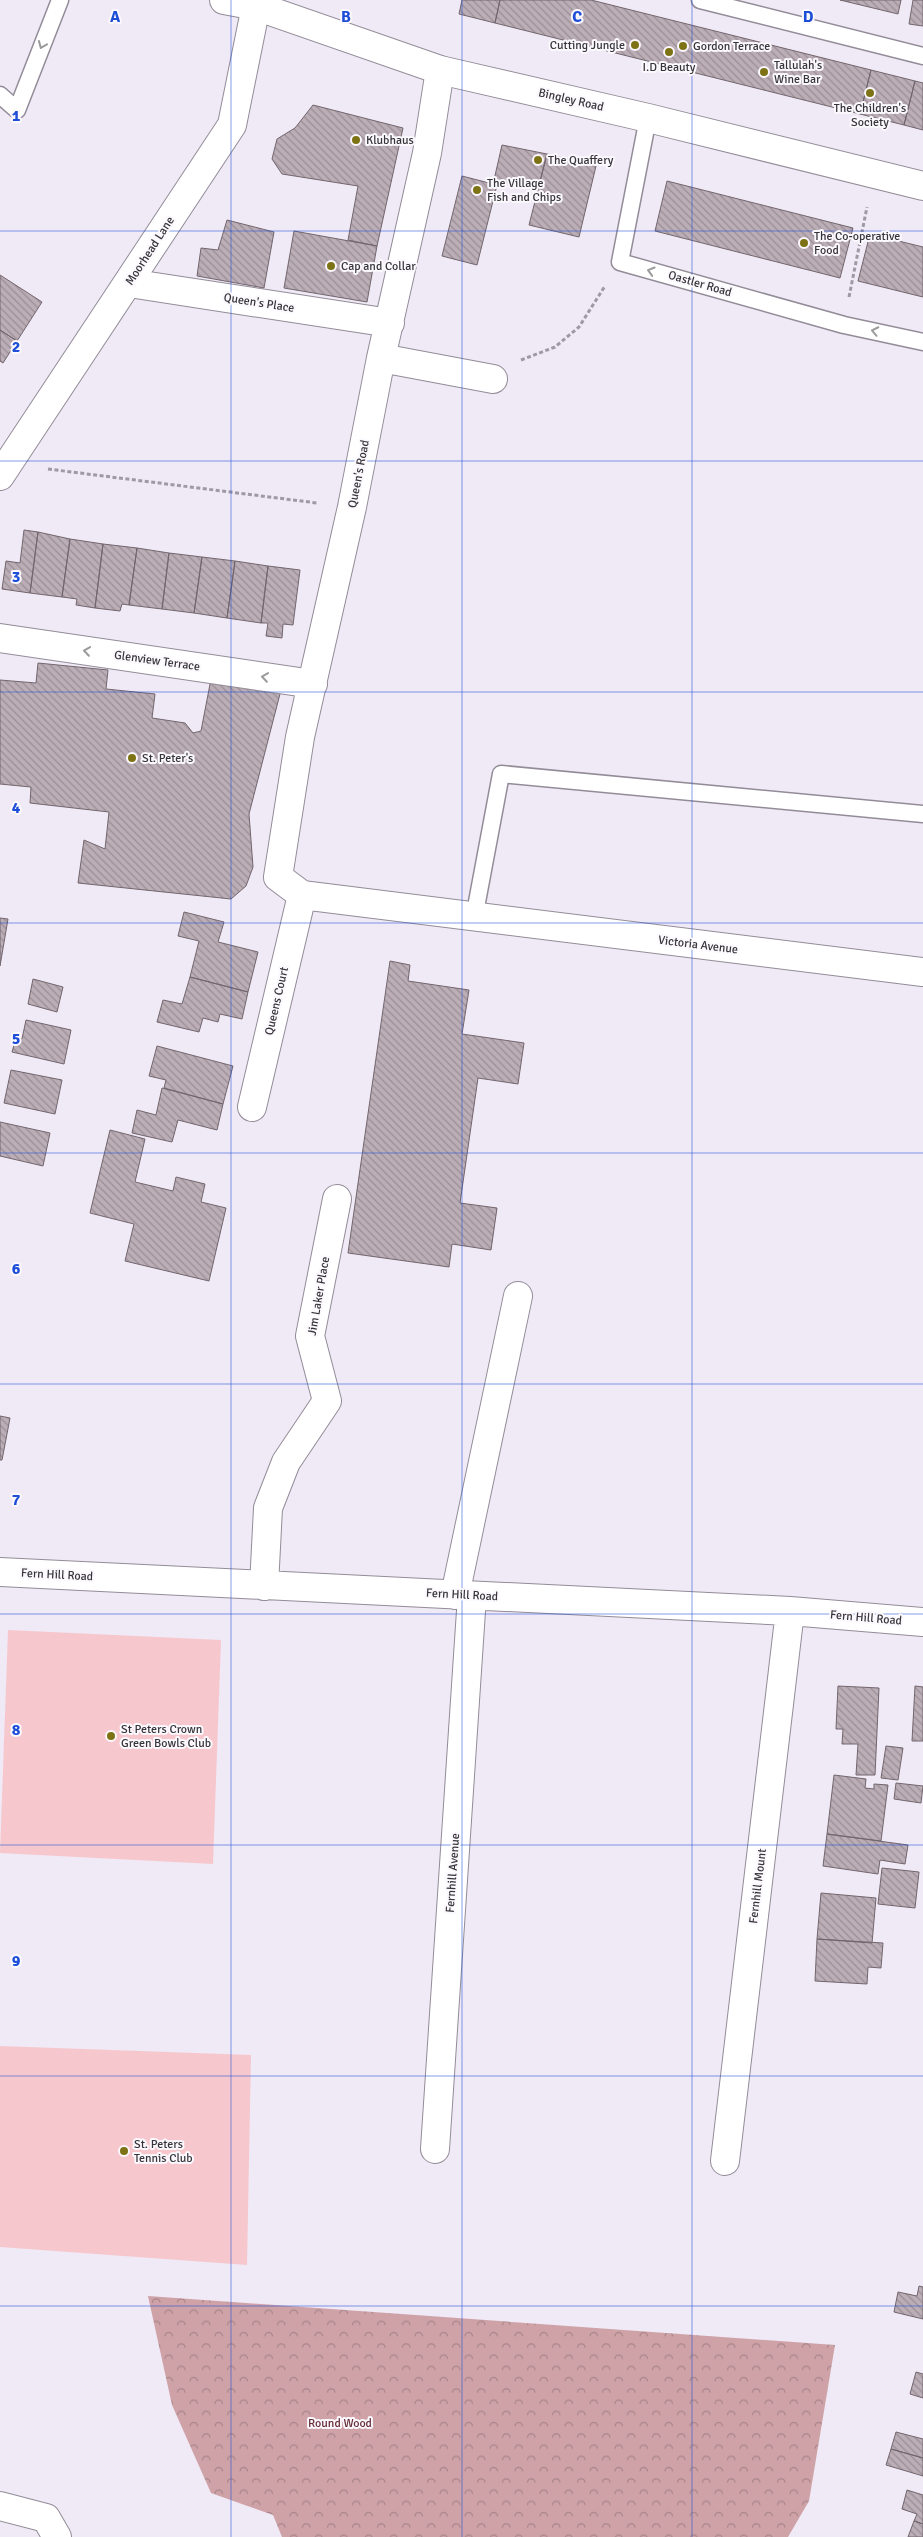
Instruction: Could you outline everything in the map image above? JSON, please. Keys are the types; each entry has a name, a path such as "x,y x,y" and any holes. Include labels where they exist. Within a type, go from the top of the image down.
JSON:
{"main road":[{"name":"Bingley Road","path":"224,0 256,6 440,70 648,118 923,186"},
{"name":"Moorhead Lane","path":"4,470 232,125 256,6"},
{"name":"Queen's Road","path":"302,895 278,877 300,737 352,507 381,358 427,153 440,70"},
{"name":"Queen's Place","path":"129,283 390,323"},
{"path":"381,358 493,379"},
{"name":"Glenview Terrace","path":"0,638 313,684"},
{"name":"Victoria Avenue","path":"302,895 474,918 923,972"},
{"name":"Queens Court","path":"252,1107 302,895"},
{"name":"Jim Laker Place","path":"264,1586 268,1508 286,1462 327,1401 310,1336 338,1199"},
{"name":"Fernhill Avenue","path":"435,2150 463,1596 518,1296"},
{"name":"Fern Hill Road","path":"0,1572 790,1611 923,1622"},
{"name":"Fernhill Mount","path":"725,2161 790,1611"},
{"path":"0,2506 46,2518 57,2537"}],"lane":[{"path":"0,95 17,110 60,0"},
{"path":"700,0 923,56"},
{"path":"620,262 648,118"},
{"name":"Oastler Road","path":"620,262 844,325 923,342"},
{"path":"474,918 501,774 923,814"}],"path":[{"path":"844,325 874,175"},
{"path":"493,379 525,358 555,347 579,327 620,262"},
{"path":"4,470 352,507"}],"green space":[{"name":"Round Wood","path":"148,2296 835,2345 809,2501 788,2537 282,2537 273,2515 211,2493 172,2405"}],"shaded area":[{"name":"St Peters Crown Green Bowls Club","path":"8,1630 221,1640 213,1864 0,1853"},
{"name":"St. Peters Tennis Club","path":"0,2046 251,2055 247,2265 0,2247"}],"building":[{"path":"462,0 500,0 495,23 459,14"},
{"name":"Gordon Terrace","path":"500,0 591,0 871,70 860,114 495,23"},
{"path":"840,0 901,0 898,14"},
{"path":"913,0 923,0 923,26 909,24"},
{"path":"871,70 915,81 904,125 860,114"},
{"path":"915,81 923,83 923,130 904,125"},
{"path":"313,105 403,128 377,246 348,240 358,186 282,174 272,159 277,139 295,128"},
{"path":"502,145 547,154 538,189 494,180"},
{"path":"547,154 596,166 579,237 529,225"},
{"path":"462,176 497,185 477,265 442,256"},
{"path":"667,181 853,228 840,278 655,231"},
{"path":"227,220 274,232 264,288 197,276 201,248 218,250"},
{"name":"Cap and Collar","path":"294,231 377,246 367,302 284,288"},
{"path":"870,234 923,247 923,297 858,281"},
{"path":"0,275 42,302 17,341 0,330"},
{"path":"0,330 17,341 3,363 0,361"},
{"path":"24,530 38,532 30,593 2,589 6,561 20,563"},
{"path":"38,532 70,539 62,597 30,593"},
{"path":"70,539 103,544 95,608 76,605 77,599 62,597"},
{"path":"103,544 137,548 129,605 122,604 120,611 95,608"},
{"path":"137,548 169,553 162,609 129,605"},
{"path":"169,553 202,557 194,613 162,609"},
{"path":"202,557 235,561 227,618 194,613"},
{"path":"235,561 268,566 261,623 227,618"},
{"path":"268,566 300,570 293,625 283,624 282,638 266,636 268,623 261,623"},
{"name":"St. Peter's","path":"38,663 108,670 106,689 155,694 152,718 185,723 193,733 201,731 211,679 281,690 249,814 253,867 246,886 231,899 78,883 84,840 105,849 109,812 30,803 31,787 0,784 0,680 36,683"},
{"path":"184,912 224,922 218,942 258,952 248,992 190,977 199,941 178,936"},
{"path":"0,918 8,919 0,966"},
{"path":"390,961 410,965 408,981 469,990 462,1034 524,1043 518,1084 478,1078 460,1203 497,1208 491,1250 452,1244 449,1267 348,1253"},
{"path":"190,977 248,992 242,1019 220,1014 218,1022 203,1018 199,1032 157,1022 163,1000 182,1004"},
{"path":"33,979 63,987 57,1012 28,1004"},
{"path":"26,1020 71,1030 64,1064 12,1052 16,1038 22,1039"},
{"path":"157,1046 233,1066 223,1104 164,1088 166,1080 149,1076"},
{"path":"11,1070 62,1080 55,1114 4,1103"},
{"path":"162,1088 223,1104 217,1130 178,1120 172,1142 132,1133 137,1110 156,1115"},
{"path":"0,1122 50,1133 43,1166 0,1156"},
{"path":"110,1130 145,1139 135,1182 173,1191 176,1177 205,1184 201,1202 226,1208 209,1281 125,1261 134,1224 90,1213"},
{"path":"0,1416 10,1418 2,1460 0,1460"},
{"path":"838,1686 879,1688 875,1775 856,1775 858,1744 842,1744 843,1729 836,1729"},
{"path":"915,1686 923,1687 923,1741 912,1741"},
{"path":"886,1746 903,1748 898,1780 881,1778"},
{"path":"834,1775 866,1779 865,1788 874,1789 874,1784 888,1785 881,1841 827,1834"},
{"path":"896,1783 923,1786 921,1803 894,1799"},
{"path":"827,1834 908,1845 905,1864 880,1860 878,1874 823,1866"},
{"path":"882,1868 919,1872 915,1908 878,1904"},
{"path":"821,1893 876,1898 872,1943 817,1939"},
{"path":"817,1939 883,1943 881,1968 868,1967 867,1984 815,1981"},
{"path":"919,2286 923,2287 923,2319 894,2312 898,2292 917,2296"},
{"path":"916,2372 923,2374 923,2398 910,2394"},
{"path":"896,2432 923,2439 923,2458 891,2449"},
{"path":"891,2449 923,2458 923,2476 886,2465"},
{"path":"907,2490 923,2495 923,2524 914,2521 917,2514 902,2509"},
{"path":"914,2521 923,2524 923,2537 908,2537"}],"place":[{"name":"Cutting Jungle","path":"635,45"},
{"name":"Gordon Terrace","path":"683,46"},
{"name":"I.D Beauty","path":"669,52"},
{"name":"Tallulah's Wine Bar","path":"764,72"},
{"name":"The Children's Society","path":"870,93"},
{"name":"Klubhaus","path":"356,140"},
{"name":"The Quaffery","path":"538,160"},
{"name":"The Village Fish and Chips","path":"477,190"},
{"name":"The Co-operative Food","path":"804,243"},
{"name":"Cap and Collar","path":"331,266"},
{"name":"St. Peter's","path":"132,758"},
{"name":"St Peters Crown Green Bowls Club","path":"111,1736"},
{"name":"St. Peters Tennis Club","path":"124,2151"}]}
